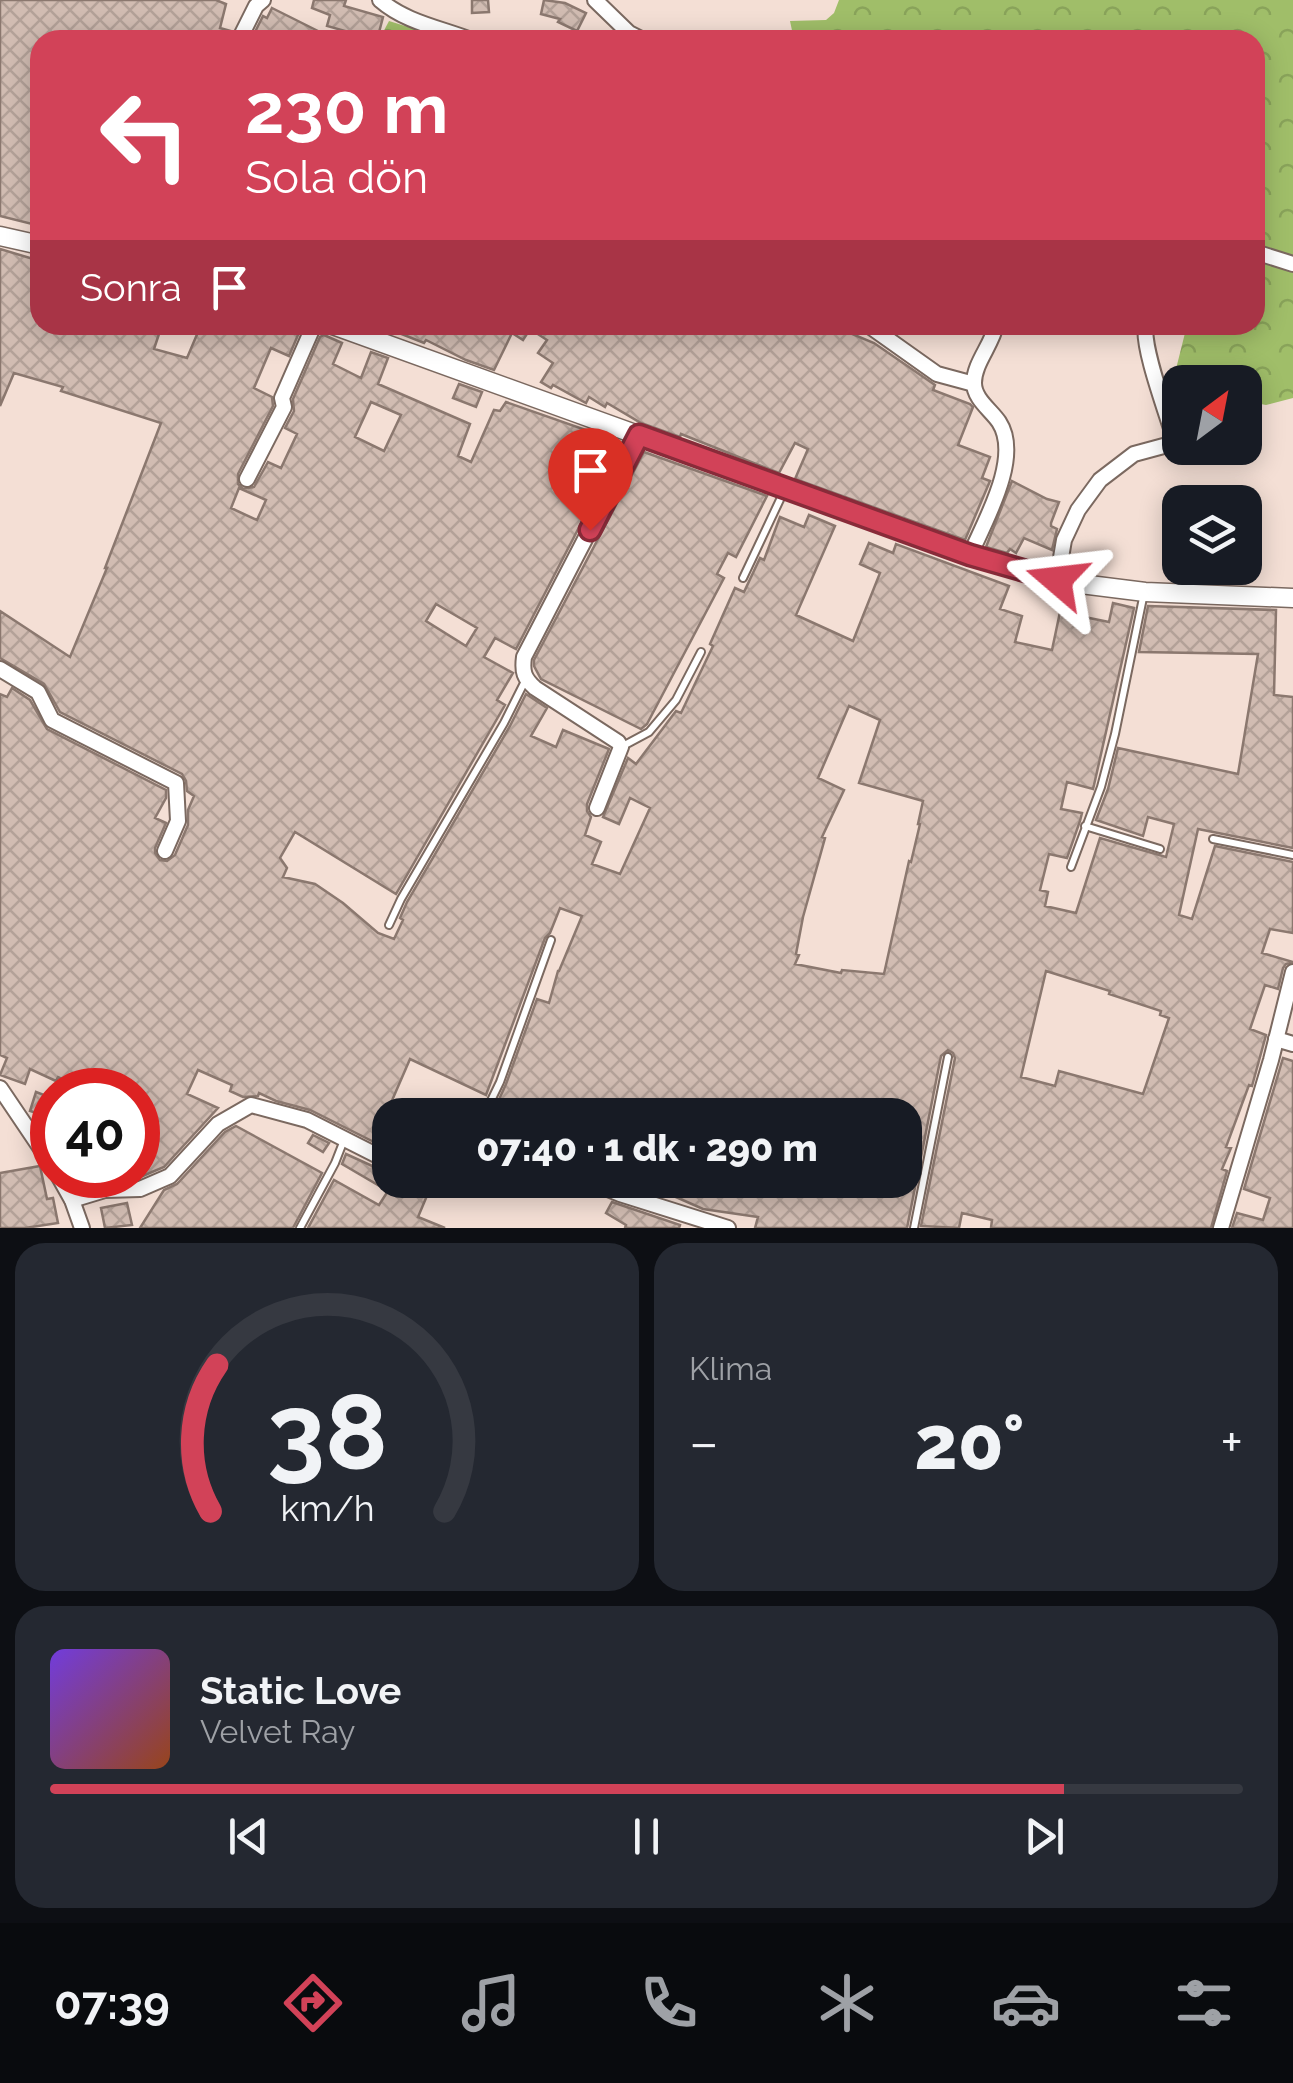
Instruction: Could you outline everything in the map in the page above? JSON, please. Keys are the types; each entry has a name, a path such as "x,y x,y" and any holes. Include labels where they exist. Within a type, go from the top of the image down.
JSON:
{"street":[{"path":"244,30 263,0"},
{"path":"380,0 396,14 442,30"},
{"path":"595,0 626,30"},
{"path":"0,236 30,242"},
{"path":"1265,257 1293,264"},
{"path":"248,479 284,407 282,398 310,335"},
{"path":"361,335 970,555 1057,580 1145,592 1293,598"},
{"path":"882,335 937,374 974,384"},
{"path":"970,555 1002,484 1007,459 1002,426 977,396 974,384 992,335"},
{"path":"1057,580 1064,540 1078,510 1100,480 1134,454 1171,444 1174,438 1145,335"},
{"path":"597,808 621,747 526,680 522,670 524,657 639,435"},
{"path":"0,669 38,692 52,720 176,783 178,822 165,850"},
{"path":"1221,1228 1293,972"},
{"path":"1276,1039 1293,1044"},
{"path":"0,1088 30,1132"},
{"path":"82,1228 72,1200 105,1190 140,1189 170,1176 218,1124 251,1105 307,1120 372,1153"},
{"path":"633,1198 728,1228"}],"lane":[{"path":"742,578 786,488"},
{"path":"1071,867 1101,787 1145,592"},
{"path":"621,747 649,732 676,700 701,652"},
{"path":"389,925 526,680"},
{"path":"1084,826 1160,849"},
{"path":"1212,838 1293,855"},
{"path":"492,1098 551,940"},
{"path":"914,1228 948,1057"},
{"path":"300,1228 344,1139"}],"green space":[{"path":"839,0 1293,0 1293,398 1262,404 1262,365 1177,365 1184,335 1265,335 1265,30 792,30 790,21 826,20"},
{"path":"389,21 418,30 384,30"}],"building":[{"path":"0,0 216,0 226,4 220,28 227,30 30,30 30,224 0,216"},
{"path":"314,0 346,0 344,6 383,17 380,30 341,30 327,26 330,15 312,8"},
{"path":"472,0 488,0 489,12 472,13"},
{"path":"544,0 565,3 586,13 578,30 558,22 560,19 541,14"},
{"path":"272,8 316,30 256,30 263,16 267,18"},
{"path":"0,249 30,258 30,335 159,335 154,349 187,358 197,335 298,335 289,356 271,348 254,388 272,397 273,406 238,474 238,484 243,489 254,487 268,462 281,468 297,434 285,428 294,411 293,399 324,335 342,343 333,364 361,378 371,352 388,358 378,384 470,424 458,456 471,462 494,410 500,411 506,402 620,442 516,649 495,638 484,657 513,673 497,700 505,705 396,894 295,832 280,858 287,868 283,877 315,884 378,933 394,939 407,902 526,694 547,708 531,736 556,747 563,730 609,749 587,804 591,817 585,835 601,842 592,864 620,874 650,808 630,798 619,824 603,817 628,758 636,764 676,711 681,713 735,588 744,592 760,558 764,560 780,517 804,527 809,515 835,526 796,615 853,641 880,573 860,564 869,543 893,553 896,544 1009,586 1000,609 1022,616 1015,642 1052,650 1060,612 1109,622 1113,603 1134,608 1093,789 1067,782 1061,809 1082,813 1067,858 1049,854 1040,890 1048,892 1045,906 1076,913 1100,838 1166,857 1174,824 1148,817 1143,836 1096,820 1118,748 1238,774 1258,654 1139,652 1148,606 1276,610 1274,695 1293,697 1293,848 1198,829 1179,915 1192,919 1215,846 1293,862 1293,933 1270,929 1262,953 1293,962 1283,968 1278,989 1265,985 1250,1029 1266,1035 1252,1086 1249,1085 1226,1147 1231,1148 1222,1169 1227,1171 1211,1228 991,1228 992,1220 962,1213 959,1228 921,1226 955,1058 948,1050 941,1056 922,1152 922,1098 500,1098 537,999 549,1003 582,916 560,908 486,1095 410,1059 393,1098 372,1098 372,1141 310,1110 259,1093 243,1097 230,1091 232,1085 198,1070 187,1094 218,1108 160,1169 160,1068 30,1068 25,1084 0,1075 7,1058 0,1055 0,694 7,697 12,688 30,700 47,729 166,790 155,818 166,823 155,848 160,860 167,861 175,855 188,825 188,810 194,796 187,791 182,774 60,712 44,684 0,658 0,611 70,657 161,423 61,391 63,387 14,373 0,406","holes":["371,402 401,415 384,451 355,437","239,488 266,500 257,520 231,508","436,604 477,628 466,646 426,621","849,706 880,720 859,783 923,801 884,974 842,970 841,973 795,964 803,917 825,838 822,837 844,790 818,778","1046,971 1110,991 1109,994 1161,1011 1160,1015 1169,1018 1143,1094 1059,1071 1055,1086 1021,1077"]},
{"path":"404,335 511,335 494,370 426,340 424,343"},
{"path":"539,335 855,335 874,343 935,385 933,390 973,407 958,445 990,457 982,478 990,481 965,540 795,479 808,449 795,443 779,473 681,434 680,437 641,423 607,403 605,407 589,397 586,403 553,385 551,388 541,382 553,363 538,353 547,340"},
{"path":"459,384 482,392 476,407 453,398"},
{"path":"644,452 767,496 736,557 728,553 717,574 724,578 641,729 541,679 534,660"},
{"path":"1012,481 1059,502 1051,523 1057,529 1052,550 1024,538 1016,553 986,547"},
{"path":"1283,1058 1293,1061 1293,1228 1232,1228 1237,1213 1263,1220 1270,1198 1244,1189"},
{"path":"236,1126 322,1173 293,1228 140,1228 164,1190 177,1184 225,1132"},
{"path":"313,1135 329,1143 323,1152 308,1143"},
{"path":"346,1154 372,1166 372,1182 342,1164"},
{"path":"30,1168 30,1198 53,1198 58,1223 0,1228 0,1173"},
{"path":"334,1180 379,1205 384,1198 426,1198 418,1217 445,1228 308,1228"},
{"path":"678,1198 913,1198 907,1228 755,1228 758,1217 703,1209"},
{"path":"612,1202 680,1225 679,1228 625,1228 606,1213"},
{"path":"127,1203 132,1225 105,1228 101,1208"}],"route":[{"path":"590,530 639,435 970,555 1057,580"}]}
